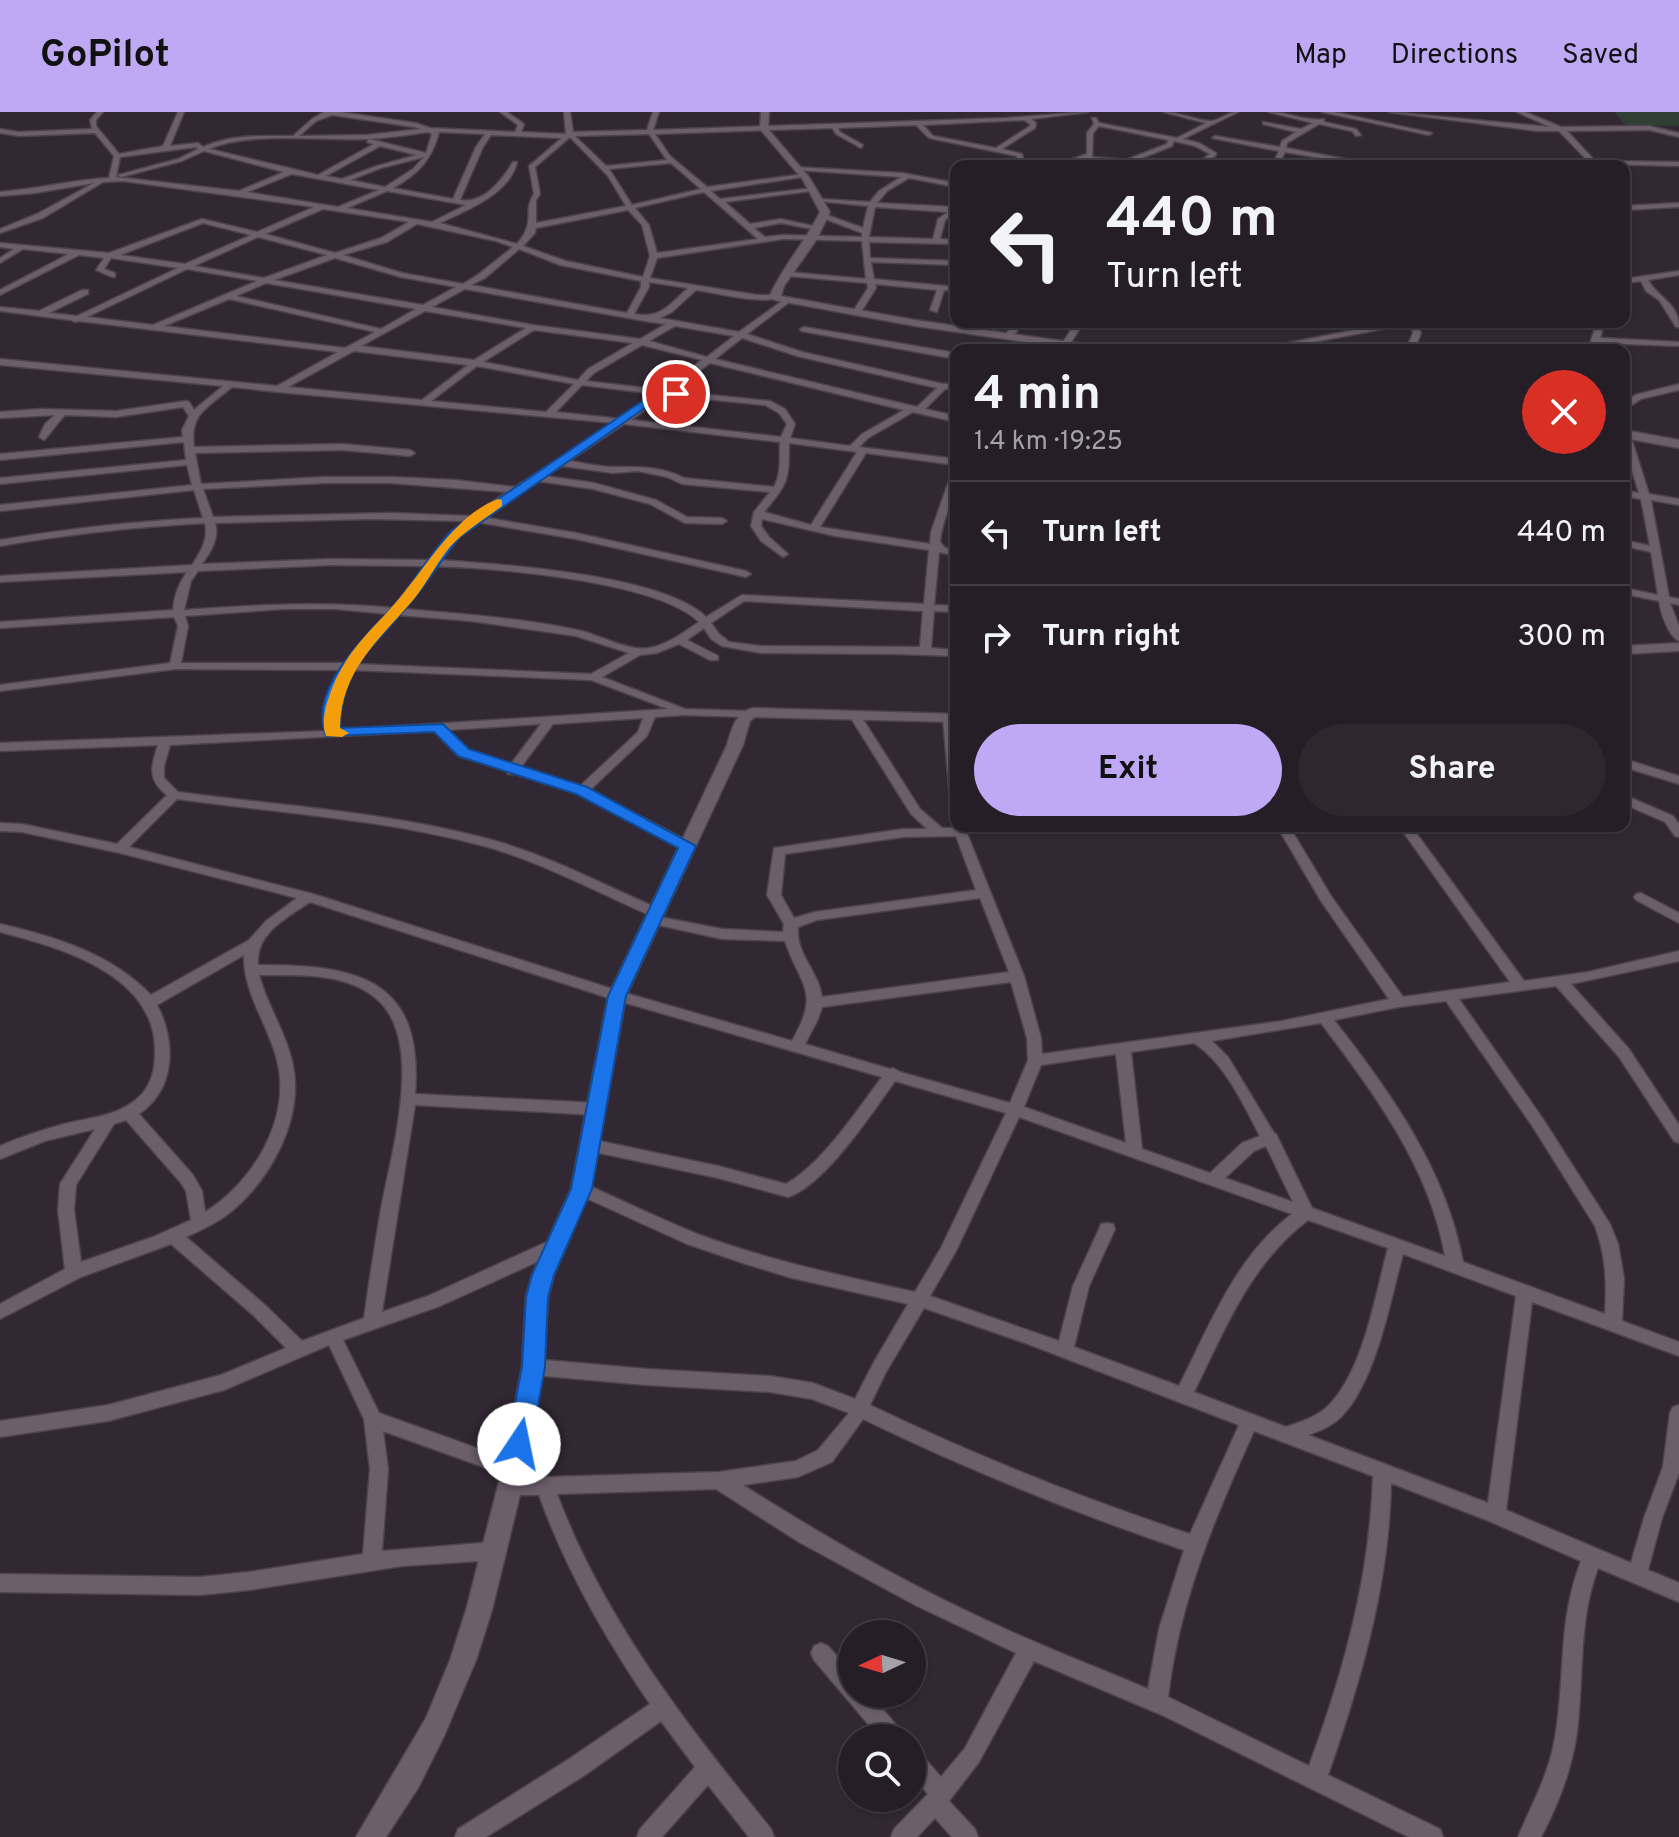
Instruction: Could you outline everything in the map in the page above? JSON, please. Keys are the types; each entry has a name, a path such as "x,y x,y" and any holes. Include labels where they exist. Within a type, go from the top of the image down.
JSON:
{"street":[{"path":"100,112 93,120 95,131 117,156"},
{"path":"166,148 181,112"},
{"path":"296,135 314,120 333,112 357,113 436,133 417,168 384,189 336,211"},
{"path":"503,112 521,124 517,134"},
{"path":"567,112 569,135 604,168 645,225 654,256 645,287 629,316"},
{"path":"650,131 656,112"},
{"path":"766,112 764,129 821,201 824,217 779,286 781,299"},
{"path":"884,112 900,124"},
{"path":"982,116 1006,112 1025,118 1033,127 997,150"},
{"path":"117,156 256,138 296,135 367,137 432,130 569,135 650,131 743,134 764,129 1025,118 1084,112 1097,124"},
{"path":"1167,112 1213,123"},
{"path":"1209,112 1224,117"},
{"path":"1133,160 1235,112"},
{"path":"1272,112 1355,130 1358,135"},
{"path":"1278,160 1284,142 1321,122 1325,112 1429,133"},
{"path":"1392,112 1450,121 1561,129 1649,128 1679,135"},
{"path":"1520,112 1561,129 1589,160"},
{"path":"917,123 931,137 997,150 1029,160"},
{"path":"1265,123 1305,132"},
{"path":"1097,124 1176,139 1221,152"},
{"path":"1087,158 1090,133 1097,124"},
{"path":"835,128 838,133 861,146"},
{"path":"0,131 19,134 95,131"},
{"path":"650,131 673,161 764,240"},
{"path":"456,200 468,182 483,139 489,133"},
{"path":"277,389 464,287 519,246 533,226 533,200 537,194 532,166 569,135"},
{"path":"367,137 369,143 426,155"},
{"path":"1215,138 1339,160"},
{"path":"1207,160 1237,143"},
{"path":"319,177 377,145"},
{"path":"0,194 108,179 180,160 200,147 291,172 472,204"},
{"path":"342,181 379,167 426,155"},
{"path":"108,179 117,156"},
{"path":"1079,160 1116,160"},
{"path":"604,168 673,161"},
{"path":"433,224 505,182 515,163"},
{"path":"1630,164 1679,164"},
{"path":"238,193 291,172"},
{"path":"533,226 799,172 908,176 950,184"},
{"path":"856,313 872,288 866,236 873,204 885,188 908,176"},
{"path":"0,231 40,216 108,179 238,193 433,224 519,246 563,263 856,313 950,325"},
{"path":"719,201 811,189"},
{"path":"821,201 950,210"},
{"path":"1630,208 1679,205"},
{"path":"75,320 128,297 184,265 323,206"},
{"path":"936,241 942,219 950,213"},
{"path":"824,217 866,236"},
{"path":"112,275 100,270 109,256 202,221 336,254 401,275 740,335 800,354 950,386"},
{"path":"750,226 781,221 818,228"},
{"path":"153,328 265,281 384,240 415,222"},
{"path":"654,256 792,237 866,236 950,242"},
{"path":"0,245 184,265 533,327 641,342 834,392 950,418"},
{"path":"0,261 20,248"},
{"path":"0,293 77,253"},
{"path":"868,260 950,263"},
{"path":"890,284 900,266 910,262"},
{"path":"1630,280 1679,273"},
{"path":"788,274 950,289"},
{"path":"1643,277 1650,291 1662,298 1679,325"},
{"path":"651,320 669,310 694,287"},
{"path":"934,310 941,288"},
{"path":"38,316 85,292"},
{"path":"227,296 381,331"},
{"path":"332,733 335,699 348,667 369,638 397,610 446,543 473,520 622,421 740,335 781,299"},
{"path":"0,309 38,316 475,363 579,383 767,403 790,419 791,424 782,439 786,470 777,490 759,512 756,526 765,539 783,554"},
{"path":"549,414 599,366 673,324"},
{"path":"424,402 475,363 533,327"},
{"path":"969,328 1049,344"},
{"path":"1008,336 1015,328"},
{"path":"1290,344 1378,328"},
{"path":"1595,344 1600,328"},
{"path":"804,329 950,355"},
{"path":"1597,340 1679,344"},
{"path":"0,362 622,421 950,461"},
{"path":"175,666 183,626 178,612 182,591 211,540 210,520 197,488 187,430 193,416 230,384"},
{"path":"814,528 865,436 916,409 943,387"},
{"path":"1630,402 1638,397 1679,387"},
{"path":"0,415 128,414 186,404 193,416"},
{"path":"44,437 48,426 61,414"},
{"path":"1630,434 1679,444"},
{"path":"0,457 342,447 410,453"},
{"path":"0,481 190,450"},
{"path":"560,463 613,470 638,468 682,481 777,490"},
{"path":"1630,471 1644,496 1664,600 1679,638"},
{"path":"538,478 585,484 653,502 685,520 722,521"},
{"path":"0,508 197,488 364,481 461,484 519,490"},
{"path":"723,495 727,484"},
{"path":"925,648 934,546 950,491"},
{"path":"1630,494 1679,502"},
{"path":"759,512 769,519 934,546 950,552"},
{"path":"0,543 80,531 210,520 368,516 473,520 632,546 746,574"},
{"path":"1630,544 1655,550"},
{"path":"0,579 336,561 478,564 612,584 684,607 694,612 712,636 729,646 770,651 925,648 950,652"},
{"path":"1630,592 1679,602"},
{"path":"0,625 284,606 397,610 577,633 638,652 653,651 679,640 706,625 742,598 950,608"},
{"path":"679,640 714,658"},
{"path":"1630,650 1679,647"},
{"path":"593,677 638,652"},
{"path":"0,688 175,666 265,664 593,677 684,712"},
{"path":"0,747 165,743 684,712 950,718"},
{"path":"582,791 643,733 650,714"},
{"path":"370,1837 408,1778 435,1727 463,1660 512,1478 533,1367 537,1297 543,1275 581,1189 617,996 747,714"},
{"path":"855,715 915,811 938,832"},
{"path":"512,771 549,721"},
{"path":"438,728 463,753 582,791 687,846"},
{"path":"165,743 156,776 161,787 174,795 350,815 488,843 538,859 656,916 722,934 791,930 815,916 984,893"},
{"path":"1630,765 1679,780"},
{"path":"120,849 174,795"},
{"path":"1630,802 1669,819 1679,833"},
{"path":"0,827 22,828 120,849 308,897 617,996 797,1045 1015,1110 1679,1349"},
{"path":"797,1045 815,1003 808,970 775,900 778,852 887,835 950,830"},
{"path":"373,1419 512,1478 544,1484 719,1480 776,1473 809,1465 833,1448 860,1409 880,1367 948,1251 1015,1110 1035,1060 1031,1025 1017,976 959,832"},
{"path":"1287,832 1326,898 1399,1002"},
{"path":"1409,832 1519,984"},
{"path":"148,1003 254,943 308,897"},
{"path":"1641,897 1679,919"},
{"path":"0,928 87,954 117,973 148,1003 163,1036 160,1074 144,1103 109,1119 37,1138 0,1153"},
{"path":"0,1312 74,1272 173,1236 232,1201 251,1182 268,1155 287,1091 285,1062 252,970 254,943"},
{"path":"1035,1060 1198,1039 1399,1002 1559,980 1679,956"},
{"path":"252,970 345,976 371,989 393,1007 405,1030 408,1065 406,1099 372,1323"},
{"path":"815,1003 1017,976"},
{"path":"1559,980 1624,1053 1679,1137"},
{"path":"1449,995 1538,1123 1602,1224 1610,1244 1616,1278 1613,1324"},
{"path":"1324,1017 1365,1071 1421,1163 1446,1220 1455,1266"},
{"path":"1229,1065 1233,1033"},
{"path":"1198,1039 1214,1048 1229,1065 1271,1138 1306,1213"},
{"path":"1123,1048 1135,1152"},
{"path":"590,1145 718,1172 788,1191 804,1181 893,1073"},
{"path":"406,1099 597,1109"},
{"path":"128,1112 187,1179 194,1191 199,1222"},
{"path":"74,1272 66,1210 68,1184 109,1119"},
{"path":"1213,1180 1248,1147 1271,1138"},
{"path":"581,1189 681,1234 746,1257 792,1271 921,1300 1065,1350 1496,1515 1679,1593"},
{"path":"1183,1397 1255,1257 1286,1225 1306,1213"},
{"path":"1065,1350 1081,1286 1107,1229"},
{"path":"173,1236 259,1310 299,1350"},
{"path":"0,1429 108,1413 224,1382 333,1336 434,1301 558,1244"},
{"path":"1286,1435 1329,1416 1346,1396 1366,1349 1397,1245"},
{"path":"1496,1515 1525,1292"},
{"path":"333,1336 373,1419 379,1469 372,1561"},
{"path":"533,1367 770,1384 813,1391 860,1409 943,1449 1104,1514 1195,1545"},
{"path":"1637,1575 1672,1467 1679,1413"},
{"path":"1157,1702 1166,1639 1195,1545 1249,1422"},
{"path":"1315,1780 1341,1708 1372,1585 1381,1538 1382,1473"},
{"path":"719,1480 806,1536 922,1598 1029,1650 1157,1702 1432,1837"},
{"path":"544,1484 554,1517 591,1592 708,1769 763,1837"},
{"path":"0,1583 200,1586 372,1561 494,1551"},
{"path":"1529,1837 1548,1800 1568,1723 1572,1633 1579,1588 1593,1556"},
{"path":"902,1837 972,1755 1029,1650"},
{"path":"821,1653 838,1673"},
{"path":"466,1837 577,1767 665,1706"},
{"path":"868,1708 882,1724"},
{"path":"648,1837 708,1769"},
{"path":"926,1779 967,1837"}],"green space":[{"path":"1614,112 1679,112 1679,126 1626,125"}],"slow traffic":[{"path":"342,733 332,733 332,709 341,679 360,649 410,595 446,543 498,503"}],"route":[{"path":"519,1444 533,1367 537,1297 543,1275 581,1189 617,996 687,846 582,791 463,753 438,728 332,733 332,709 341,679 360,649 410,595 446,543 487,510 595,440 660,393 676,394"}]}
